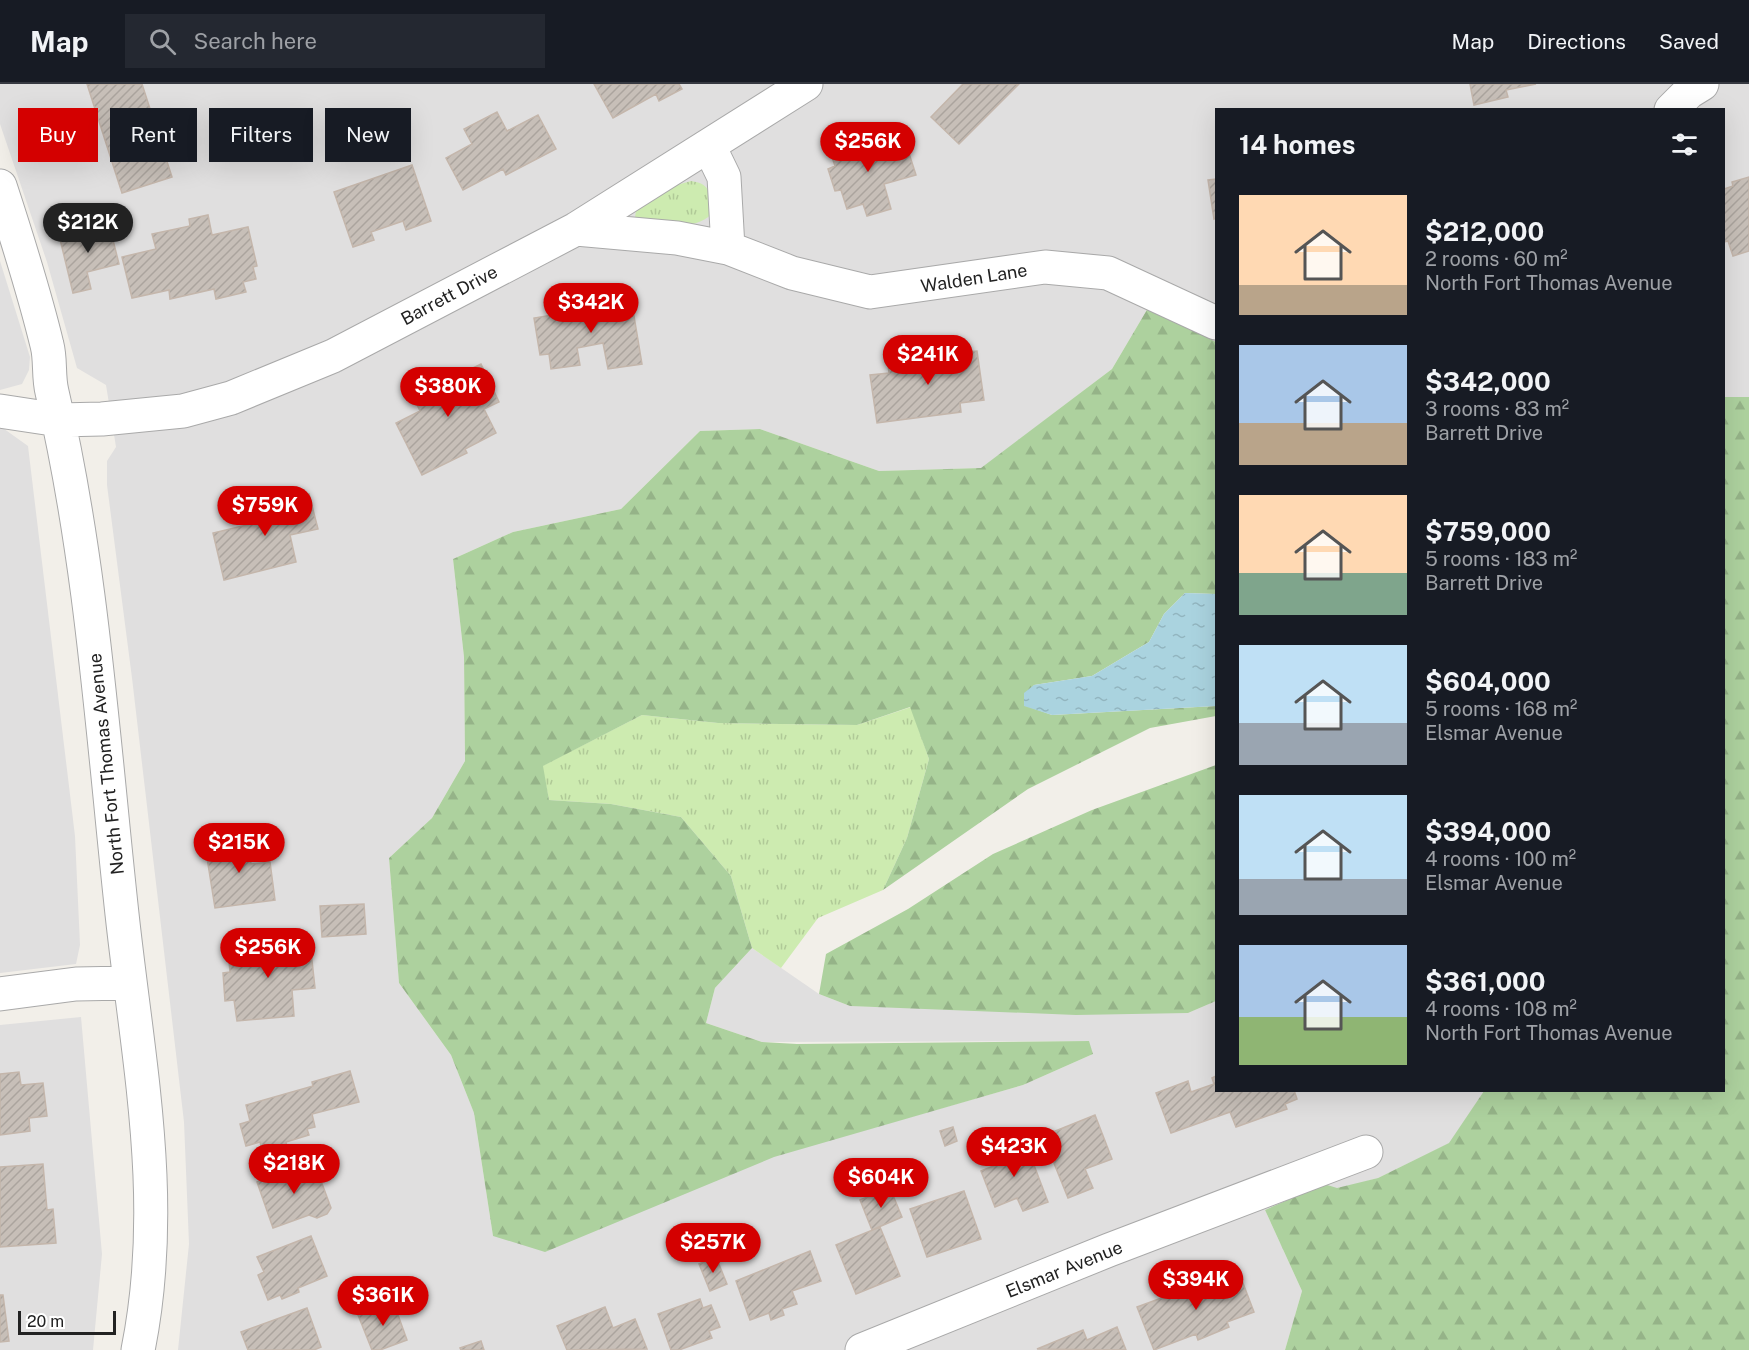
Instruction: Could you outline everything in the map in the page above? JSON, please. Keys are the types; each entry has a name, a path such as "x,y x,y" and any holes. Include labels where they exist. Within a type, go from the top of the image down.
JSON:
{"street":[{"name":"Barrett Drive","path":"0,411 59,420 183,411 231,398 333,356 576,229 806,84"},
{"path":"1673,108 1689,92 1702,84"},
{"path":"710,146 724,177 728,248"},
{"name":"North Fort Thomas Avenue","path":"0,186 48,348 51,388 76,514 91,628 129,983 151,1156 150,1256 138,1350"},
{"name":"Walden Lane","path":"576,229 677,238 728,248 792,273 870,292 1046,267 1108,273 1215,323"},
{"path":"0,994 84,984 129,983"},
{"name":"Elsmar Avenue","path":"862,1350 1109,1250 1366,1152"}],"shaded area":[{"path":"0,84 1749,84 1749,397 1725,397 1725,108 1215,108 1215,342 1148,308 1112,369 982,468 879,471 760,429 700,431 621,509 513,532 453,559 464,657 465,761 432,818 389,858 399,983 451,1055 474,1113 493,1236 1023,1085 1093,1054 1088,1041 762,1042 706,1023 715,988 752,948 819,994 850,1006 1188,1013 1215,1001 1215,1092 1483,1092 1450,1143 1378,1178 1265,1210 1302,1291 1285,1350 178,1350 189,1244 184,1122 107,485 107,461 116,447 106,385 77,368 47,262 0,124"},
{"path":"0,261 30,357 29,370 22,384 0,390"},
{"path":"0,426 28,446 75,836 80,945 76,964 0,973"},
{"path":"81,1017 102,1254 93,1350 0,1350 0,1025"}],"green space":[{"path":"691,181 703,185 710,196 711,214 705,219 696,223 674,226 652,223 635,217 636,211 677,185"},
{"path":"1148,308 1215,342 1215,594 1185,593 1164,614 1149,642 1092,676 1034,685 1024,705 1052,715 1215,706 1215,716 1150,728 1028,789 883,890 907,838 929,759 910,707 857,725 718,723 642,715 543,766 549,800 611,804 681,817 731,876 752,948 715,988 706,1023 762,1042 797,1044 1089,1041 1093,1054 1023,1085 774,1157 545,1252 493,1236 474,1113 451,1055 399,983 389,858 432,818 465,761 464,657 453,559 513,532 621,509 700,431 760,429 879,471 981,468 1112,369"},
{"path":"1725,397 1749,397 1749,1350 1285,1350 1302,1291 1265,1210 1324,1184 1337,1188 1378,1178 1449,1143 1483,1092 1725,1092"},
{"path":"911,707 929,759 907,838 883,890 818,918 781,968 752,948 731,876 681,817 611,804 549,800 542,766 642,715 718,723 857,725"},
{"path":"1215,765 1215,1001 1188,1013 1076,1015 850,1006 819,994 826,954 908,909 993,854 1092,810"}],"water":[{"path":"1185,593 1215,594 1215,706 1052,715 1024,706 1024,693 1034,685 1092,676 1149,642 1164,614"}],"building":[{"path":"87,84 142,84 150,108 110,108 110,156 98,118 98,108 95,108"},
{"path":"594,84 679,84 682,89 659,101 656,94 613,118"},
{"path":"963,84 1019,84 959,144 931,117"},
{"path":"1470,84 1536,84 1506,90 1508,97 1474,105"},
{"path":"497,112 507,131 538,115 556,149 506,175 503,169 463,190 446,158 472,144 464,129"},
{"path":"870,135 876,153 906,144 916,175 884,184 891,209 867,216 863,204 847,209 841,190 835,191 828,169 835,166 829,148"},
{"path":"112,162 167,162 172,177 122,193"},
{"path":"412,165 431,221 406,230 403,221 371,232 374,240 353,247 334,192"},
{"path":"1749,177 1749,251 1733,256 1728,241 1725,242 1725,189 1733,186 1732,182"},
{"path":"1215,179 1214,219 1208,180"},
{"path":"208,215 212,235 248,227 257,266 253,267 256,279 243,282 246,292 216,299 214,289 170,299 169,290 132,298 122,257 156,249 152,234 190,226 189,219"},
{"path":"109,224 119,264 87,272 91,289 73,293 59,235"},
{"path":"622,295 623,299 631,298 642,364 608,369 603,343 577,348 580,365 551,369 549,354 540,355 534,318 600,307 599,299"},
{"path":"958,349 959,353 977,351 984,400 960,403 961,412 877,423 870,375 889,373 888,365 922,361 921,354"},
{"path":"481,364 499,402 484,409 496,433 465,449 467,453 422,475 396,423 420,411 408,386 434,373 443,390 457,383 454,377"},
{"path":"309,494 318,529 290,535 296,562 224,580 213,533 251,524 247,509"},
{"path":"246,829 251,864 270,862 275,900 215,908 207,858 222,856 219,833"},
{"path":"364,904 366,934 322,937 320,906"},
{"path":"310,942 315,988 292,990 294,1016 237,1021 234,1000 225,1001 223,973 230,972 228,949"},
{"path":"350,1071 359,1102 312,1114 315,1127 307,1129 309,1135 286,1142 287,1147 263,1154 260,1142 246,1146 240,1124 250,1121 246,1105 313,1086 312,1082"},
{"path":"19,1072 21,1085 43,1083 47,1116 29,1118 30,1131 0,1135 0,1074"},
{"path":"1215,1076 1215,1092 1295,1092 1297,1099 1285,1104 1287,1109 1236,1127 1230,1112 1171,1133 1156,1093 1188,1081 1191,1092 1214,1084 1212,1078"},
{"path":"1095,1115 1112,1159 1085,1169 1093,1188 1068,1198 1043,1136"},
{"path":"953,1127 957,1141 945,1146 940,1131"},
{"path":"1014,1137 1022,1155 1029,1152 1048,1202 1023,1211 1017,1198 995,1207 981,1171 1001,1163 994,1145"},
{"path":"314,1162 331,1208 327,1214 317,1218 309,1215 273,1228 257,1182"},
{"path":"43,1164 47,1210 53,1209 56,1243 0,1247 0,1167"},
{"path":"890,1188 902,1217 872,1230 860,1200"},
{"path":"964,1191 981,1239 927,1257 910,1209"},
{"path":"880,1227 900,1276 856,1294 836,1245"},
{"path":"311,1236 327,1276 298,1288 299,1292 282,1299 280,1295 268,1300 258,1275 264,1272 257,1257"},
{"path":"810,1251 821,1281 792,1291 797,1304 782,1309 784,1315 771,1320 769,1313 750,1320 736,1281"},
{"path":"716,1257 727,1284 710,1291 699,1264"},
{"path":"1238,1270 1254,1312 1227,1322 1229,1327 1198,1340 1196,1334 1154,1350 1137,1307"},
{"path":"0,1295 3,1295 9,1341 0,1342"},
{"path":"700,1299 703,1308 711,1305 720,1327 709,1331 712,1338 679,1350 671,1350 658,1314"},
{"path":"393,1301 407,1340 380,1350 372,1350 358,1315"},
{"path":"605,1307 613,1328 635,1319 647,1349 567,1350 557,1326"},
{"path":"307,1308 321,1347 314,1350 248,1350 241,1332"},
{"path":"1117,1327 1126,1350 1037,1349 1083,1330 1087,1340"},
{"path":"481,1341 484,1350 461,1350 460,1348"}]}
